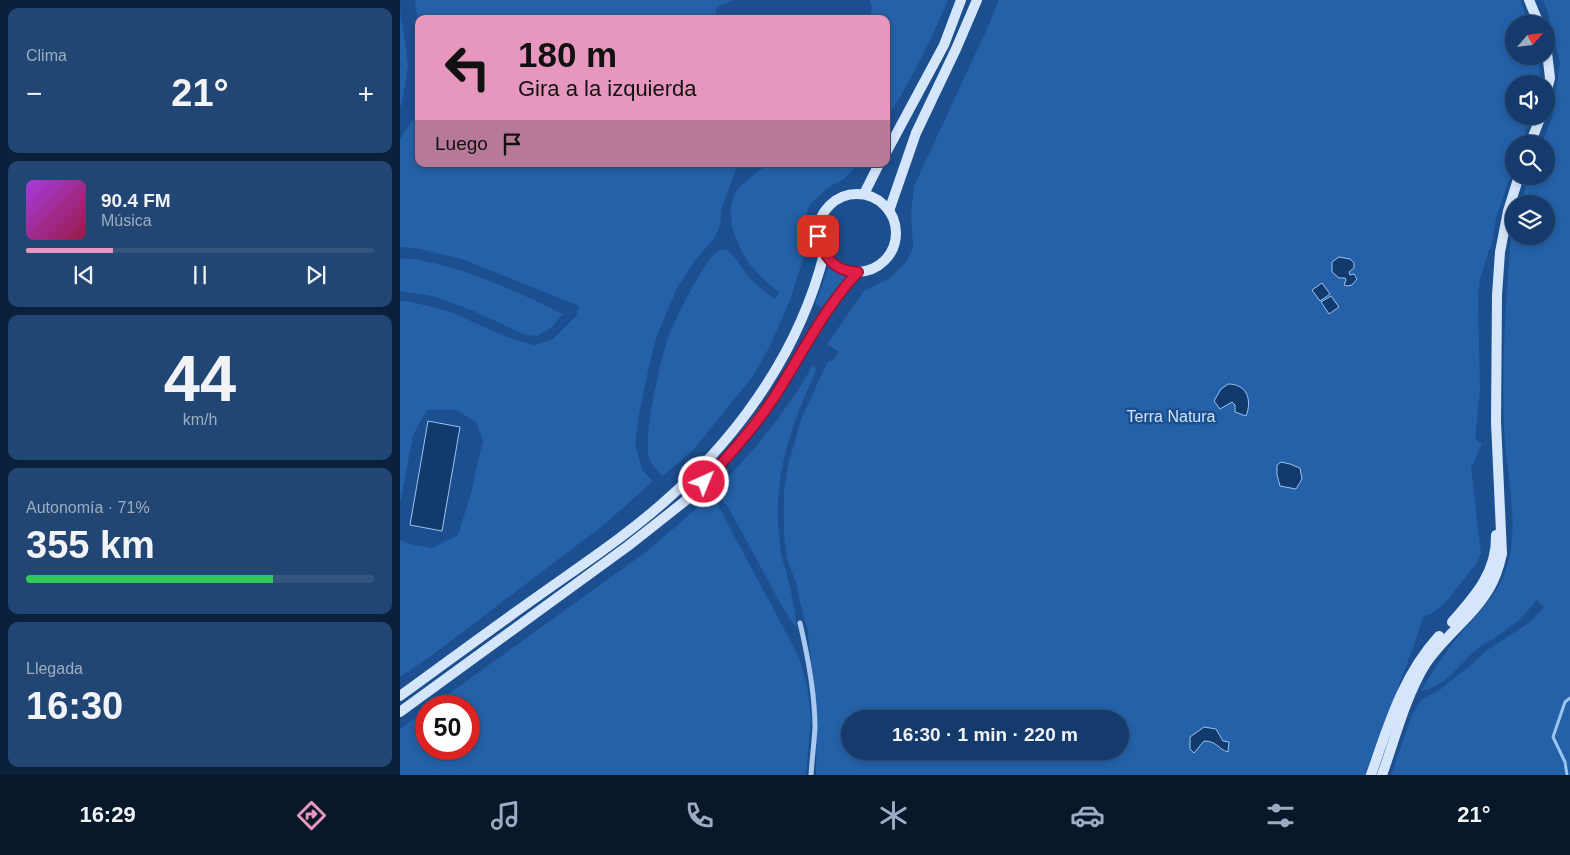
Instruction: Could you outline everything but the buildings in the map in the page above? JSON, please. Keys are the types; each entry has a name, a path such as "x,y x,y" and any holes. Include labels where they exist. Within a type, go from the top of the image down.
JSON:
{"main road":[{"path":"890,145 944,45 962,0"},
{"path":"889,211 916,133 977,0"},
{"path":"1529,0 1535,15"},
{"path":"864,194 878,167"},
{"path":"1382,775 1410,697 1425,666 1435,651 1480,601 1498,572 1502,554 1502,532 1496,422 1497,296 1500,252 1508,212 1516,185"},
{"path":"852,194 864,194 878,200 889,211 896,228 894,246 884,262 875,268 858,272 844,270 835,265 824,254 818,236 819,225 823,213 830,204 852,194"},
{"path":"400,696 594,556 662,504 694,474 740,421 777,368 807,307 816,285 824,254"},
{"path":"400,712 628,546 685,501 729,456 774,398 824,315 858,272"},
{"path":"1371,775 1391,719 1415,666 1427,649 1480,589 1494,560 1496,543 1492,457 1496,422"}],"street":[{"path":"800,623 806,647 814,705 815,730 811,775"}],"green space":[{"path":"415,0 734,0 717,7 715,15 417,15"},
{"path":"869,0 948,0 920,61 890,113 890,15 871,15 872,7"},
{"name":"Terra Natura","path":"999,0 1520,0 1526,15 1505,15 1505,65 1539,65 1540,74 1505,75 1505,125 1528,125 1525,135 1505,135 1505,185 1507,185 1496,218 1491,248 1480,279 1478,296 1480,390 1475,439 1482,444 1471,468 1481,553 1476,564 1445,603 1434,612 1423,617 1366,775 816,775 817,715 807,626 796,583 787,559 784,535 784,490 788,465 802,417 826,365 829,361 833,361 839,352 827,344 864,291 890,278 906,262 913,248 911,214 914,186"},
{"path":"1543,0 1570,0 1570,775 1391,775 1412,715 1421,700 1441,689 1486,651 1530,622 1544,607 1536,600 1514,624 1476,650 1451,675 1430,689 1421,691 1448,650 1492,596 1501,582 1509,558 1512,540 1512,502 1505,446 1503,381 1511,245 1555,245 1555,195 1523,195 1526,185 1555,185 1555,135 1545,135 1549,125 1555,125 1555,97 1560,63 1555,42 1555,15 1548,15"},
{"path":"400,10 408,65 400,108"},
{"path":"415,117 415,167 737,167 722,207 720,225 714,239 696,259 677,288 658,333 652,353 640,409 635,444 642,470 653,481 605,524 431,656 400,677 400,540 409,544 432,548 458,535 471,493 483,440 476,422 456,410 427,410 413,435 400,504 400,301 412,302 451,312 504,336 534,345 552,340 576,316 579,306 462,259 419,249 400,247 400,139"},
{"path":"763,167 855,167 844,179 827,188 810,204 802,227 804,256 790,300 770,346 753,376 694,449 663,476 650,460 648,448 650,419 656,385 669,336 681,309 705,266 718,251 726,250 765,292 775,299 779,293 751,266 740,248 732,227 731,206 734,196 746,181"},
{"path":"400,258 420,260 462,271 504,287 563,314 551,328 537,336 525,335 474,311 432,296 400,291"},
{"path":"829,267 841,274 847,275 822,308 815,304"},
{"path":"812,365 816,368 815,373 796,417 789,439 780,482 778,504 781,553 791,591 797,628 778,599 728,507 722,500 713,496 799,657 807,686 811,716 806,775 400,775 400,729 415,718 415,760 480,760 480,695 447,695 647,551 683,521 748,456 777,420"}],"shaded area":[{"path":"1339,257 1350,259 1354,263 1354,268 1349,272 1350,275 1354,274 1357,279 1352,285 1344,285 1345,278 1339,278 1332,272 1332,262"},
{"path":"1322,283 1330,294 1320,301 1312,290"},
{"path":"1331,296 1339,307 1329,314 1321,302"},
{"path":"1228,384 1240,387 1247,394 1249,405 1246,416 1235,412 1235,405 1232,402 1220,409 1214,401 1221,389"},
{"path":"428,421 460,427 442,531 410,525"},
{"path":"1281,462 1300,468 1302,479 1296,489 1280,486 1277,465"},
{"path":"1204,727 1216,729 1223,741 1229,742 1228,752 1212,742 1204,741 1194,753 1190,749 1190,737"}],"waterway":[{"path":"1567,775 1565,762 1553,737 1565,702 1570,698"}],"route":[{"path":"704,482 729,456 774,398 824,315 858,272 844,270 828,260 821,248 818,236"}]}
